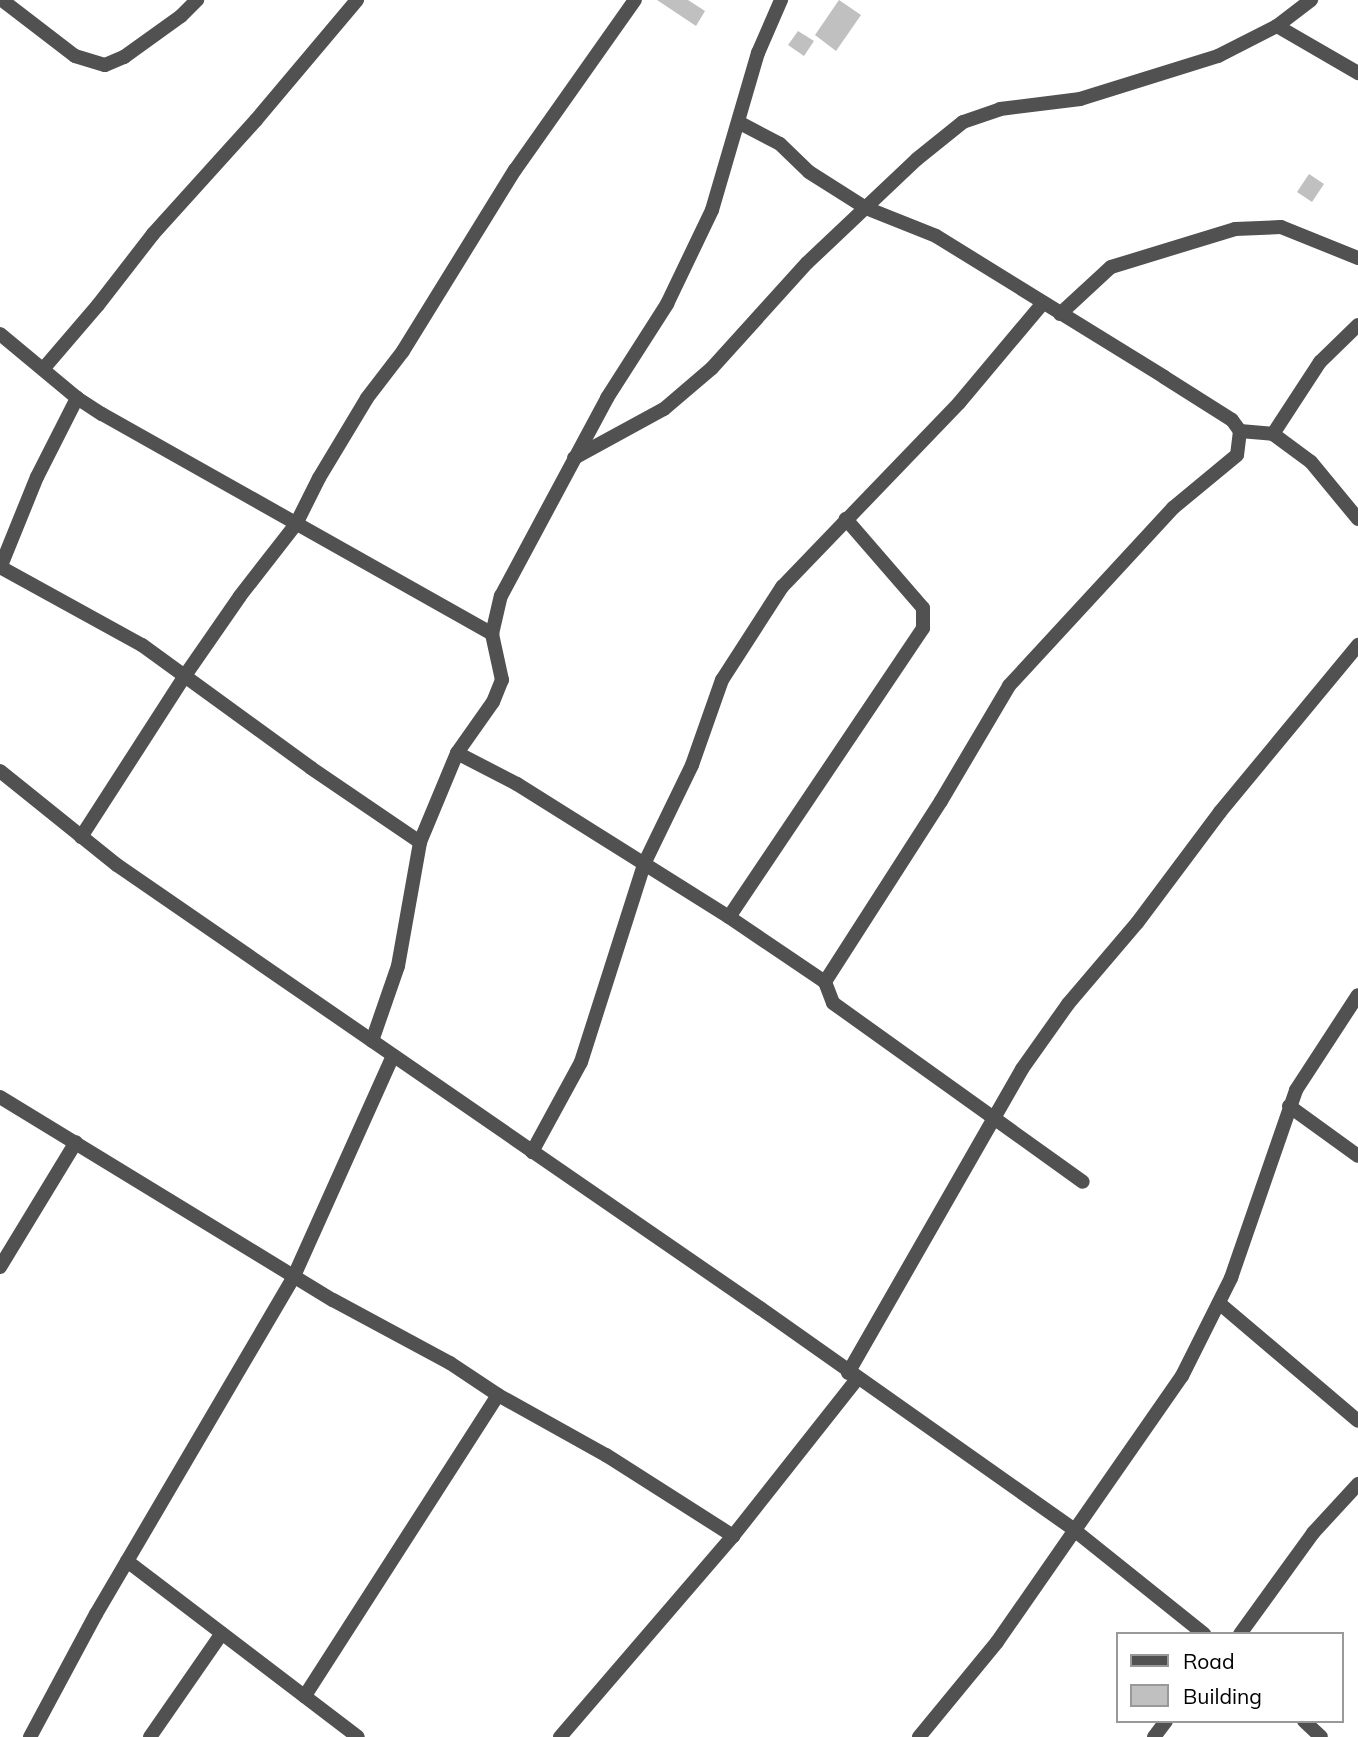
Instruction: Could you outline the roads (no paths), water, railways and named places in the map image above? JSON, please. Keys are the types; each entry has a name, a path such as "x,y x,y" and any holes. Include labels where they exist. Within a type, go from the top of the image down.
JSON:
{"street":[{"path":"2,0 75,56 105,65 124,57 181,16 197,0"},
{"path":"44,368 99,305 153,234 247,130 357,0"},
{"path":"81,837 184,677 240,596 296,524 319,478 353,421 403,351 515,170 635,0"},
{"path":"573,458 664,409 712,368 807,263 917,159 963,122 1000,109 1092,96 1218,56 1277,26 1311,0"},
{"path":"372,1041 398,966 420,842 457,753 493,702 502,680 492,634 501,596 607,398 667,304 712,210 740,123 758,52 778,1"},
{"path":"1277,26 1358,73"},
{"path":"740,123 780,144 808,172 866,208 936,236 1232,420 1240,431 1237,455 1173,508 1009,686 941,801 825,982"},
{"path":"1060,314 1111,267 1235,229 1281,227 1358,258"},
{"path":"532,1152 581,1062 644,864 692,765 722,680 782,587 959,403 1043,303"},
{"path":"1273,434 1320,362 1358,325"},
{"path":"0,334 77,398 167,452 492,634"},
{"path":"77,398 37,477 0,567 142,645 420,842"},
{"path":"1240,431 1273,434 1311,462 1358,519"},
{"path":"729,917 923,628 923,608 846,519"},
{"path":"560,1737 733,1536 852,1376 993,1117 1022,1069 1068,1004 1137,923 1228,801 1358,645"},
{"path":"457,753 517,784 729,917 825,982 833,1003 1083,1182"},
{"path":"0,771 81,837 1073,1529 1202,1632"},
{"path":"919,1737 997,1642 1073,1529 1182,1376 1219,1303 1296,1090 1358,995"},
{"path":"30,1737 127,1561 294,1276 393,1056"},
{"path":"0,1097 294,1276 450,1363 498,1395 606,1455 733,1536"},
{"path":"1289,1106 1358,1156"},
{"path":"0,1267 76,1142"},
{"path":"1219,1303 1358,1421"},
{"path":"304,1696 498,1395"},
{"path":"1241,1632 1313,1533 1358,1484"},
{"path":"127,1561 358,1737"},
{"path":"150,1737 222,1633"},
{"path":"1306,1723 1321,1737"}]}
